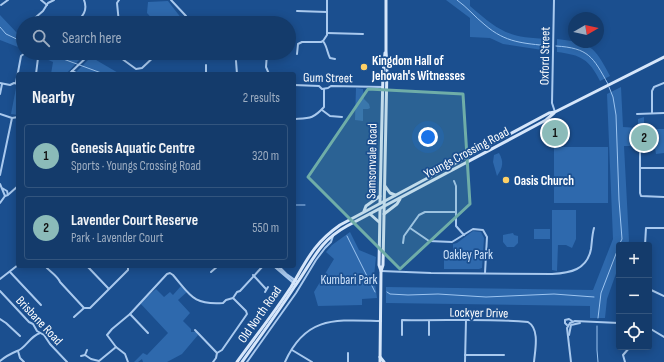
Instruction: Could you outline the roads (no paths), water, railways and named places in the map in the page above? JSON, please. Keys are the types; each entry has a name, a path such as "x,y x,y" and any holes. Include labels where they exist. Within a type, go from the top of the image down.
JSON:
{"main road":[{"name":"Samsonvale Road","path":"380,362 381,271 383,265 387,87 386,0"},
{"name":"Samsonvale Road","path":"381,271 379,265 379,222 382,87 383,66 386,51"},
{"name":"Youngs Crossing Road","path":"384,206 546,120 555,112 664,56"},
{"name":"Youngs Crossing Road","path":"384,201 549,113 555,112"},
{"path":"385,186 390,193 396,195"},
{"path":"364,211 366,206 380,196"},
{"path":"384,214 397,204 400,198"},
{"name":"Old North Road","path":"237,362 323,238 344,222 384,201"},
{"name":"Old North Road","path":"242,362 297,284 316,253 333,235 384,206"},
{"path":"370,214 379,222"},
{"path":"380,357 384,362"}],"street":[{"path":"1,5 8,0"},
{"path":"41,0 47,5"},
{"path":"37,16 54,0"},
{"path":"82,16 86,12 86,2 84,0"},
{"path":"118,16 117,3 119,0"},
{"path":"171,0 186,16"},
{"path":"297,54 298,44 302,42 322,41 327,36 327,0"},
{"name":"Oxford Street","path":"554,0 552,103 555,112"},
{"path":"297,11 327,12"},
{"path":"327,33 363,34"},
{"path":"322,41 326,44 330,58 335,59"},
{"path":"19,72 20,60"},
{"path":"36,72 38,60"},
{"path":"72,71 83,60"},
{"path":"124,60 136,69 142,68 151,60"},
{"path":"266,60 267,72"},
{"path":"236,61 237,72"},
{"path":"206,65 206,72"},
{"path":"0,94 1,84 10,85 16,83"},
{"path":"652,113 652,91 654,87 664,83"},
{"name":"Gum Street","path":"296,85 320,86 322,88 331,86 387,87"},
{"path":"296,119 311,118 316,116 322,110 325,103 324,88"},
{"path":"322,110 330,116 342,117"},
{"path":"637,114 664,113"},
{"path":"0,114 12,118 16,117"},
{"path":"0,176 12,118"},
{"path":"640,152 641,196 664,197"},
{"path":"640,168 664,168"},
{"path":"454,181 456,186 456,226 464,235"},
{"path":"0,184 5,196"},
{"path":"2,188 6,189 8,194"},
{"path":"0,203 5,196 16,188"},
{"path":"403,244 404,236 419,215 425,212 456,212"},
{"path":"410,228 429,241 452,242 475,229 481,229 486,233 487,237 485,273"},
{"path":"381,271 431,273 570,273 580,267 588,258 594,228"},
{"path":"644,242 646,228 664,228"},
{"name":"Old North Road","path":"246,362 298,289 318,257 332,242 333,235"},
{"path":"0,279 16,266"},
{"path":"47,268 84,308"},
{"path":"89,268 108,289"},
{"path":"74,317 84,308 90,308 126,272 127,268"},
{"path":"211,272 216,268"},
{"path":"128,362 125,354 116,347 107,335 130,314 167,274 170,273 194,299 200,302 223,303 226,300 233,298 261,268"},
{"path":"277,268 294,281"},
{"path":"280,268 297,284"},
{"path":"10,272 41,305"},
{"path":"253,275 267,288 265,292"},
{"path":"652,290 664,296"},
{"name":"Brisbane Road","path":"0,291 29,322 33,324 37,331 44,336 67,362"},
{"path":"213,362 217,353 222,350 247,314 246,311 233,298"},
{"path":"130,314 148,333"},
{"path":"0,319 20,336"},
{"path":"286,362 292,350 305,334 312,328 322,323 334,320 381,320"},
{"name":"Lockyer Drive","path":"402,335 402,320 528,322 533,327 535,334 534,362"},
{"path":"465,362 466,320"},
{"path":"429,321 429,335"},
{"path":"571,362 569,338 570,324 584,322 616,323"},
{"path":"34,335 35,328"},
{"path":"194,329 217,353"},
{"path":"652,330 664,337"},
{"path":"0,361 6,355 18,351 34,335 40,333"},
{"path":"85,355 90,359 99,361 116,347"},
{"path":"85,355 87,350"},
{"path":"292,350 312,362"},
{"path":"625,362 623,355 627,350"},
{"path":"18,351 20,358 24,362"},
{"path":"348,353 348,362"},
{"path":"81,356 85,355"},
{"path":"465,355 504,355"}],"waterway":[{"path":"457,0 485,25 500,35 515,41 549,46"},
{"path":"0,27 6,34 16,39"},
{"path":"556,46 576,49 589,56 594,61 608,84"},
{"path":"66,60 99,72"},
{"path":"609,87 613,97 616,115 622,239 620,242"},
{"path":"296,205 305,205"},
{"path":"347,236 375,292"},
{"path":"598,318 601,293 616,254"},
{"path":"387,292 390,294 408,295 438,294 486,297 554,294 594,297"},
{"path":"597,326 598,362"}],"place":[{"name":"Kingdom Hall of Jehovah's Witnesses","path":"364,67"},
{"name":"Genesis Aquatic Centre","path":"555,133"},
{"name":"Lavender Court Reserve","path":"644,138"},
{"name":"Oasis Church","path":"506,180"}],"park label":[{"name":"Oakley Park","path":"468,254"},
{"name":"Kumbari Park","path":"349,279"}]}
